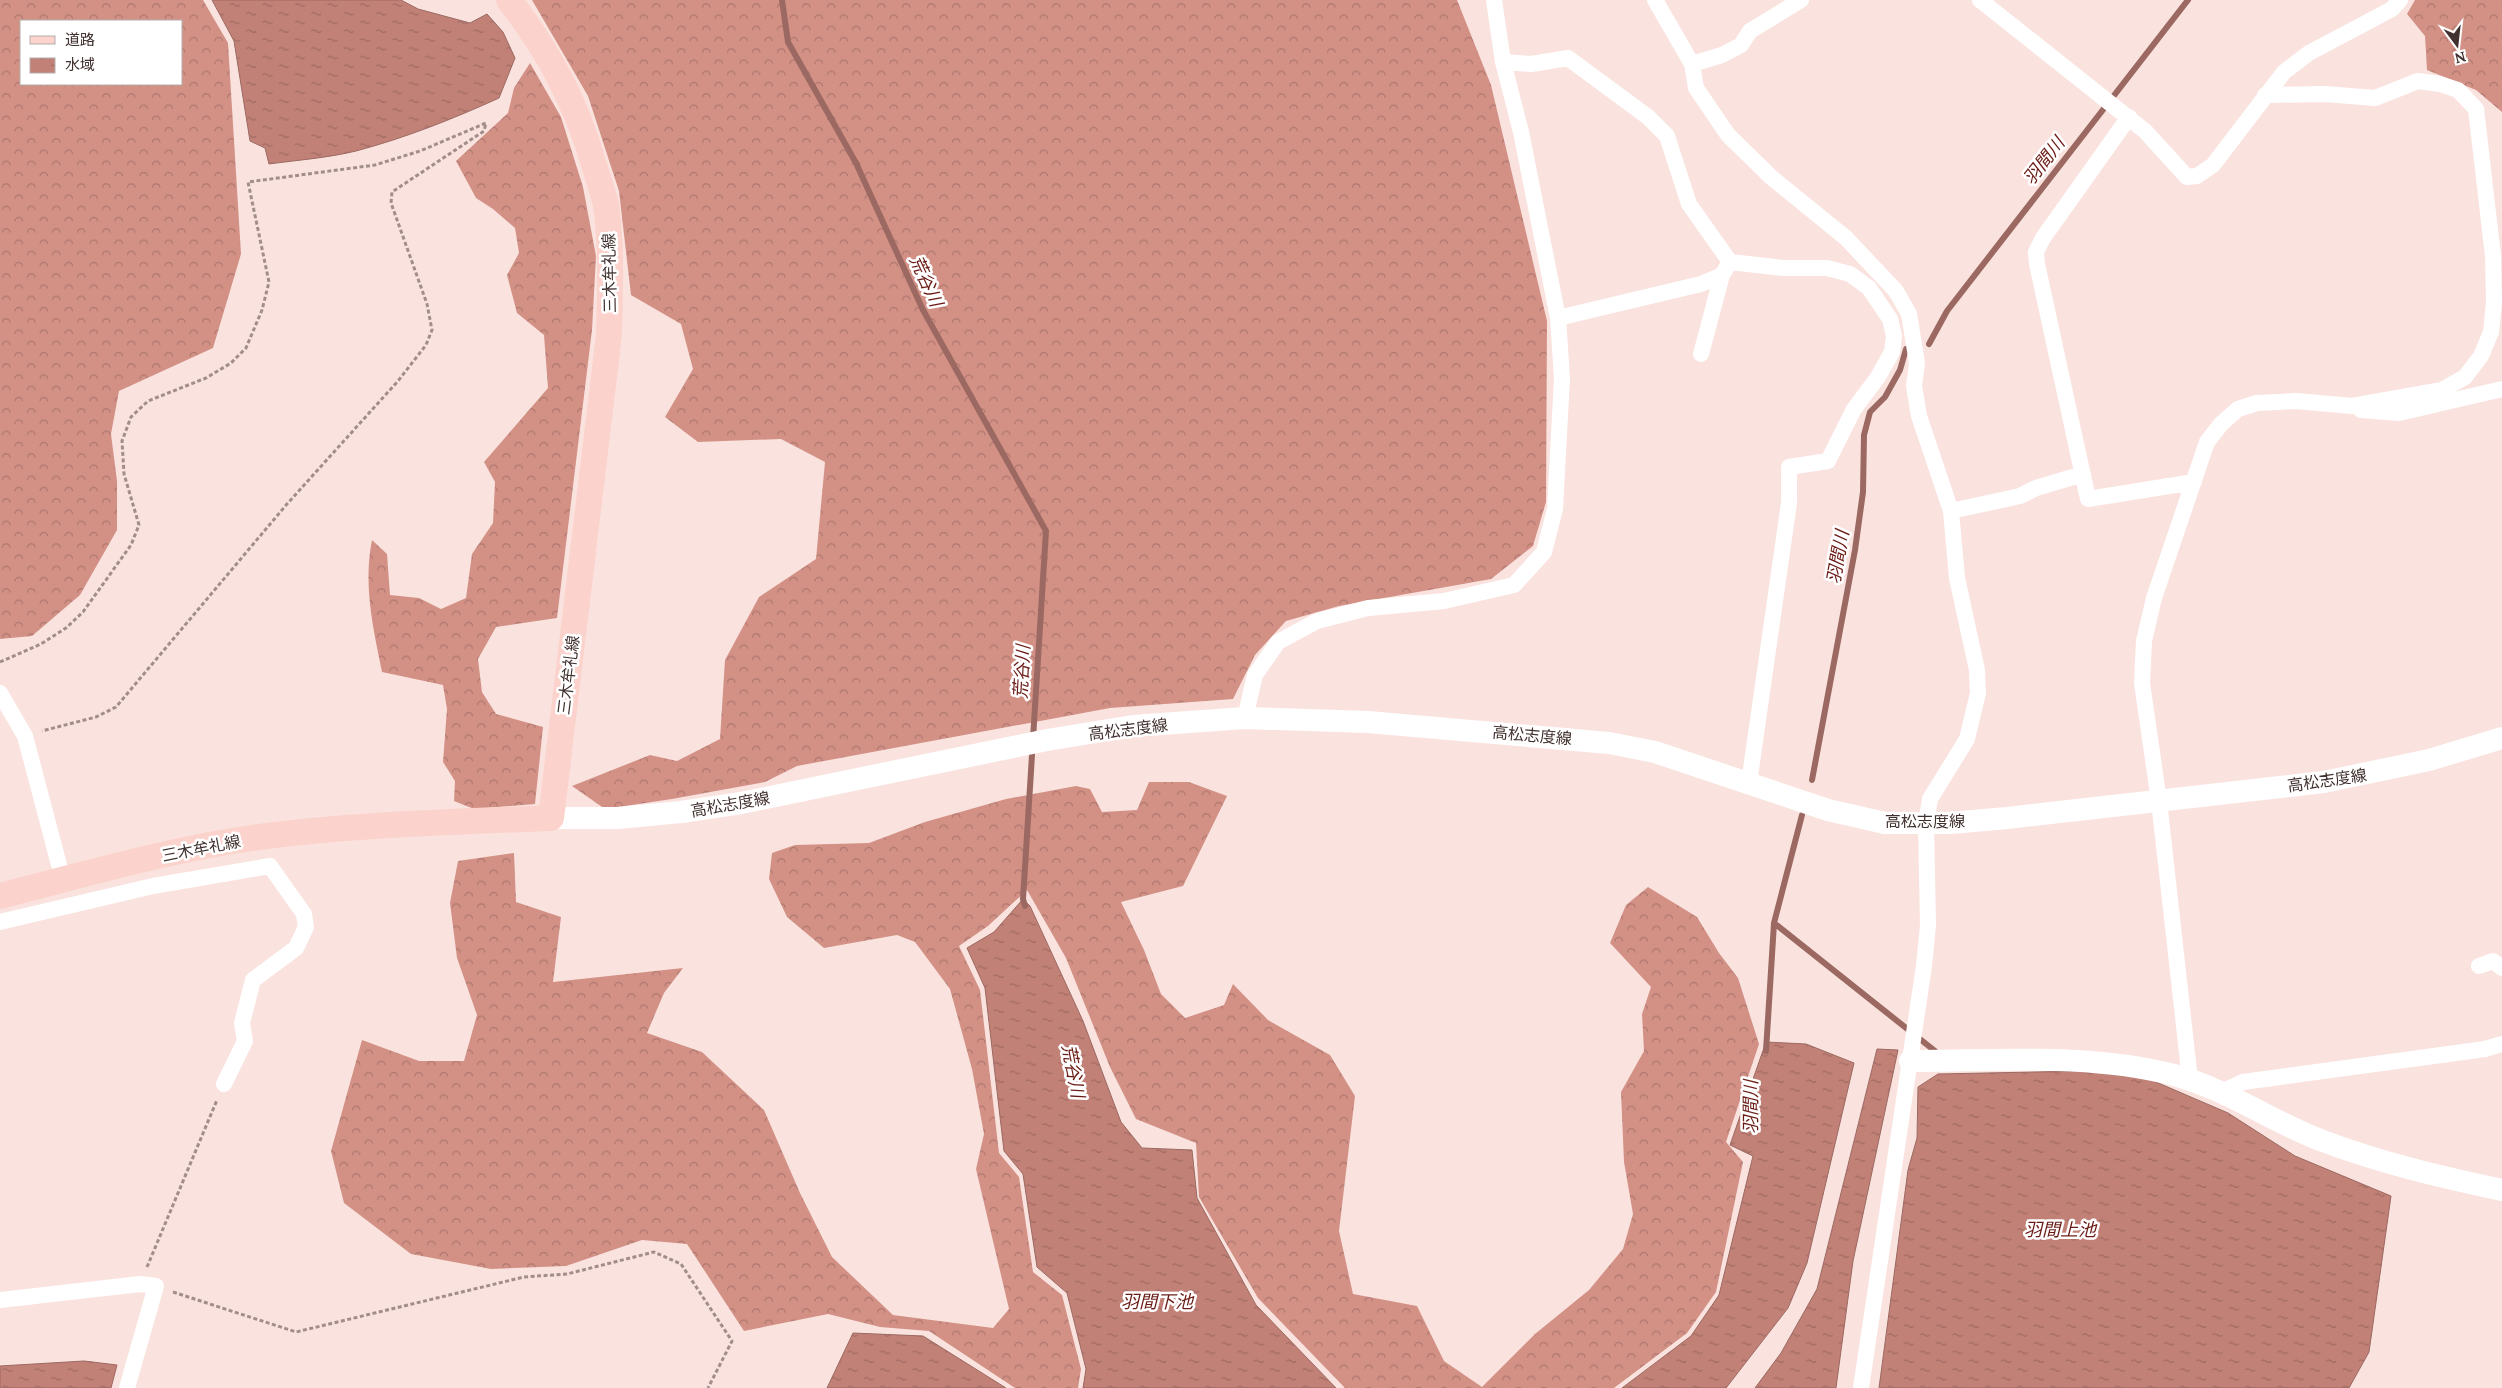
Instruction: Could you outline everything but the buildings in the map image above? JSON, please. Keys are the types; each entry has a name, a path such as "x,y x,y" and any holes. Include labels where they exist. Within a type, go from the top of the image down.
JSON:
{"main road":[{"name":"三木牟礼線","path":"0,896 167,853 267,836 345,827 551,818 609,335 611,257 605,204 586,136 565,85 534,32 509,0"},
{"name":"高松志度線","path":"551,818 618,818 681,812 750,801 1047,740 1133,726 1245,718 1368,722 1609,743 1655,752 1828,810 1885,823 1926,824 2007,818 2324,782 2385,771 2502,738"},
{"path":"1910,1061 2094,1062 2135,1067 2190,1080 2221,1092 2323,1141 2411,1170 2502,1190"}],"street":[{"path":"1245,718 1255,674 1278,642 1316,621 1368,608 1444,601 1514,585 1544,552 1555,509 1562,378 1558,318 1521,132 1503,62 1494,0"},
{"path":"1655,0 1692,64 1696,88 1728,135 1771,177 1846,238 1896,291 1909,314 1914,333 1917,363 1914,386 1919,416 1951,511 1957,578 1977,670 1978,693 1966,739 1938,782 1930,799 1926,824 1928,925 1910,1061 1861,1388"},
{"path":"1692,64 1722,55 1742,46 1750,32 1801,0"},
{"path":"1980,0 2145,131 2188,177 2197,176 2213,165 2284,72 2309,53 2392,9 2400,0"},
{"path":"1503,62 1531,64 1568,58 1648,117 1667,136 1689,204 1726,268 1701,354"},
{"path":"2190,1080 2159,801 2142,683 2144,641 2154,598 2207,442 2221,424 2238,409 2257,403 2296,401 2352,406 2442,390 2465,377 2481,356 2491,332 2498,250 2476,109 2458,90 2440,84 2418,81 2375,98 2325,94 2265,95"},
{"path":"2128,117 2043,238 2036,252 2088,499 2194,482"},
{"path":"1558,318 1701,284 1726,268 1828,268 1850,274 1869,288 1890,319 1894,336 1892,352 1878,377 1854,409 1828,461 1789,467 1789,503 1749,783"},
{"path":"1894,336 1914,333"},
{"path":"2352,406 2362,410 2399,414 2502,389"},
{"path":"1951,511 2020,496 2036,488 2083,474"},
{"path":"0,693 25,736 63,880"},
{"path":"0,922 153,886 270,866 304,914 306,927 296,948 253,980 242,1023 245,1041 224,1084"},
{"path":"2479,966 2493,961 2502,968"},
{"path":"2221,1092 2243,1082 2485,1049 2502,1044"},
{"path":"0,1300 148,1285 127,1388"}],"path":[{"path":"0,662 40,644 66,628 83,612 131,545 139,525 124,474 122,441 131,417 148,401 206,378 232,363 246,348 262,310 269,282 248,182 375,165 420,150 486,123 484,131 392,192 391,203 427,304 432,330 426,345 398,381 287,504 116,707 96,717 25,736"},
{"path":"224,1084 148,1285 296,1332 524,1277 567,1274 654,1252 681,1264 732,1341 708,1388"}],"green space":[{"path":"0,0 203,0 228,43 241,254 213,348 119,391 111,434 117,481 117,530 80,595 32,636 0,639"},
{"path":"532,0 1457,0 1491,85 1547,321 1546,502 1533,546 1491,579 1339,606 1286,621 1255,655 1233,699 1110,708 797,766 765,782 605,809 572,786 650,755 677,761 720,739 725,660 759,597 816,559 825,462 781,439 698,442 665,417 693,369 681,324 631,295 619,191 588,96"},
{"path":"2415,0 2502,0 2502,112 2476,90 2427,70 2425,36 2407,14"},
{"path":"530,63 561,117 583,187 596,256 592,330 557,618 496,627 478,659 482,692 496,714 543,727 535,804 474,809 454,801 455,781 443,762 447,709 443,685 382,672 370,606 369,557 372,540 387,554 390,595 419,598 441,609 466,598 472,554 493,523 495,482 484,462 548,388 544,335 517,313 507,275 519,253 515,228 493,209 476,198 456,161 508,113 514,88"},
{"path":"1149,782 1189,782 1227,796 1183,886 1121,902 1144,950 1161,994 1185,1018 1224,1005 1233,984 1268,1020 1330,1055 1355,1096 1339,1231 1353,1294 1417,1306 1444,1361 1482,1387 1535,1334 1589,1290 1623,1249 1633,1214 1624,1162 1621,1092 1644,1051 1642,1014 1651,987 1610,943 1626,905 1648,887 1697,917 1719,953 1738,978 1759,1044 1726,1142 1743,1162 1716,1292 1687,1333 1614,1388 1345,1388 1258,1298 1199,1197 1196,1143 1136,1119 1110,1067 1066,958 1027,890 988,926 959,946 980,990 999,1153 1019,1177 1033,1272 1062,1295 1081,1369 1078,1388 1015,1388 929,1331 880,1327 828,1314 744,1331 687,1244 642,1240 566,1266 491,1269 411,1254 344,1203 331,1151 362,1040 419,1061 464,1061 477,1015 457,958 450,903 458,861 514,853 516,902 561,917 553,982 683,968 664,993 647,1033 702,1052 764,1110 800,1193 832,1257 893,1315 993,1328 1009,1309 976,1169 984,1134 972,1069 950,989 915,942 897,935 824,948 787,917 769,879 772,853 795,845 869,843 925,822 1006,799 1076,786 1090,789 1102,812 1137,810"}],"water":[{"path":"212,0 401,0 418,9 470,23 487,14 503,32 515,58 499,98 482,106 411,134 356,151 269,164 265,148 250,141 234,41"},
{"name":"羽間下池","path":"1023,899 1030,906 1083,1021 1121,1122 1142,1148 1192,1150 1197,1198 1256,1305 1336,1388 1083,1388 1086,1369 1067,1293 1037,1267 1023,1174 1004,1151 985,988 967,948 994,932"},
{"path":"1766,1042 1806,1044 1854,1063 1807,1263 1788,1308 1726,1388 1622,1388 1691,1336 1719,1295 1753,1156 1730,1145"},
{"path":"1877,1049 1898,1050 1853,1261 1836,1388 1755,1388 1781,1353 1817,1289"},
{"name":"羽間上池","path":"2084,1071 2142,1076 2228,1113 2295,1156 2391,1196 2369,1352 2349,1388 1879,1388 1908,1170 1917,1138 1918,1087 1938,1074"},
{"path":"853,1333 923,1336 1006,1388 827,1388"},
{"path":"84,1361 117,1365 111,1388 0,1388 0,1366"}],"waterway":[{"name":"荒谷川","path":"782,0 788,42 856,163 923,310 1046,531 1023,899 1025,906"},
{"name":"羽間川","path":"1929,344 1947,311 2188,0"},
{"name":"羽間川","path":"1812,780 1855,550 1863,492 1864,435 1870,412 1885,397 1900,370 1906,349"},
{"name":"羽間川","path":"1766,1051 1774,923 1802,815"},
{"path":"1774,923 1935,1051 1938,1056"}]}
